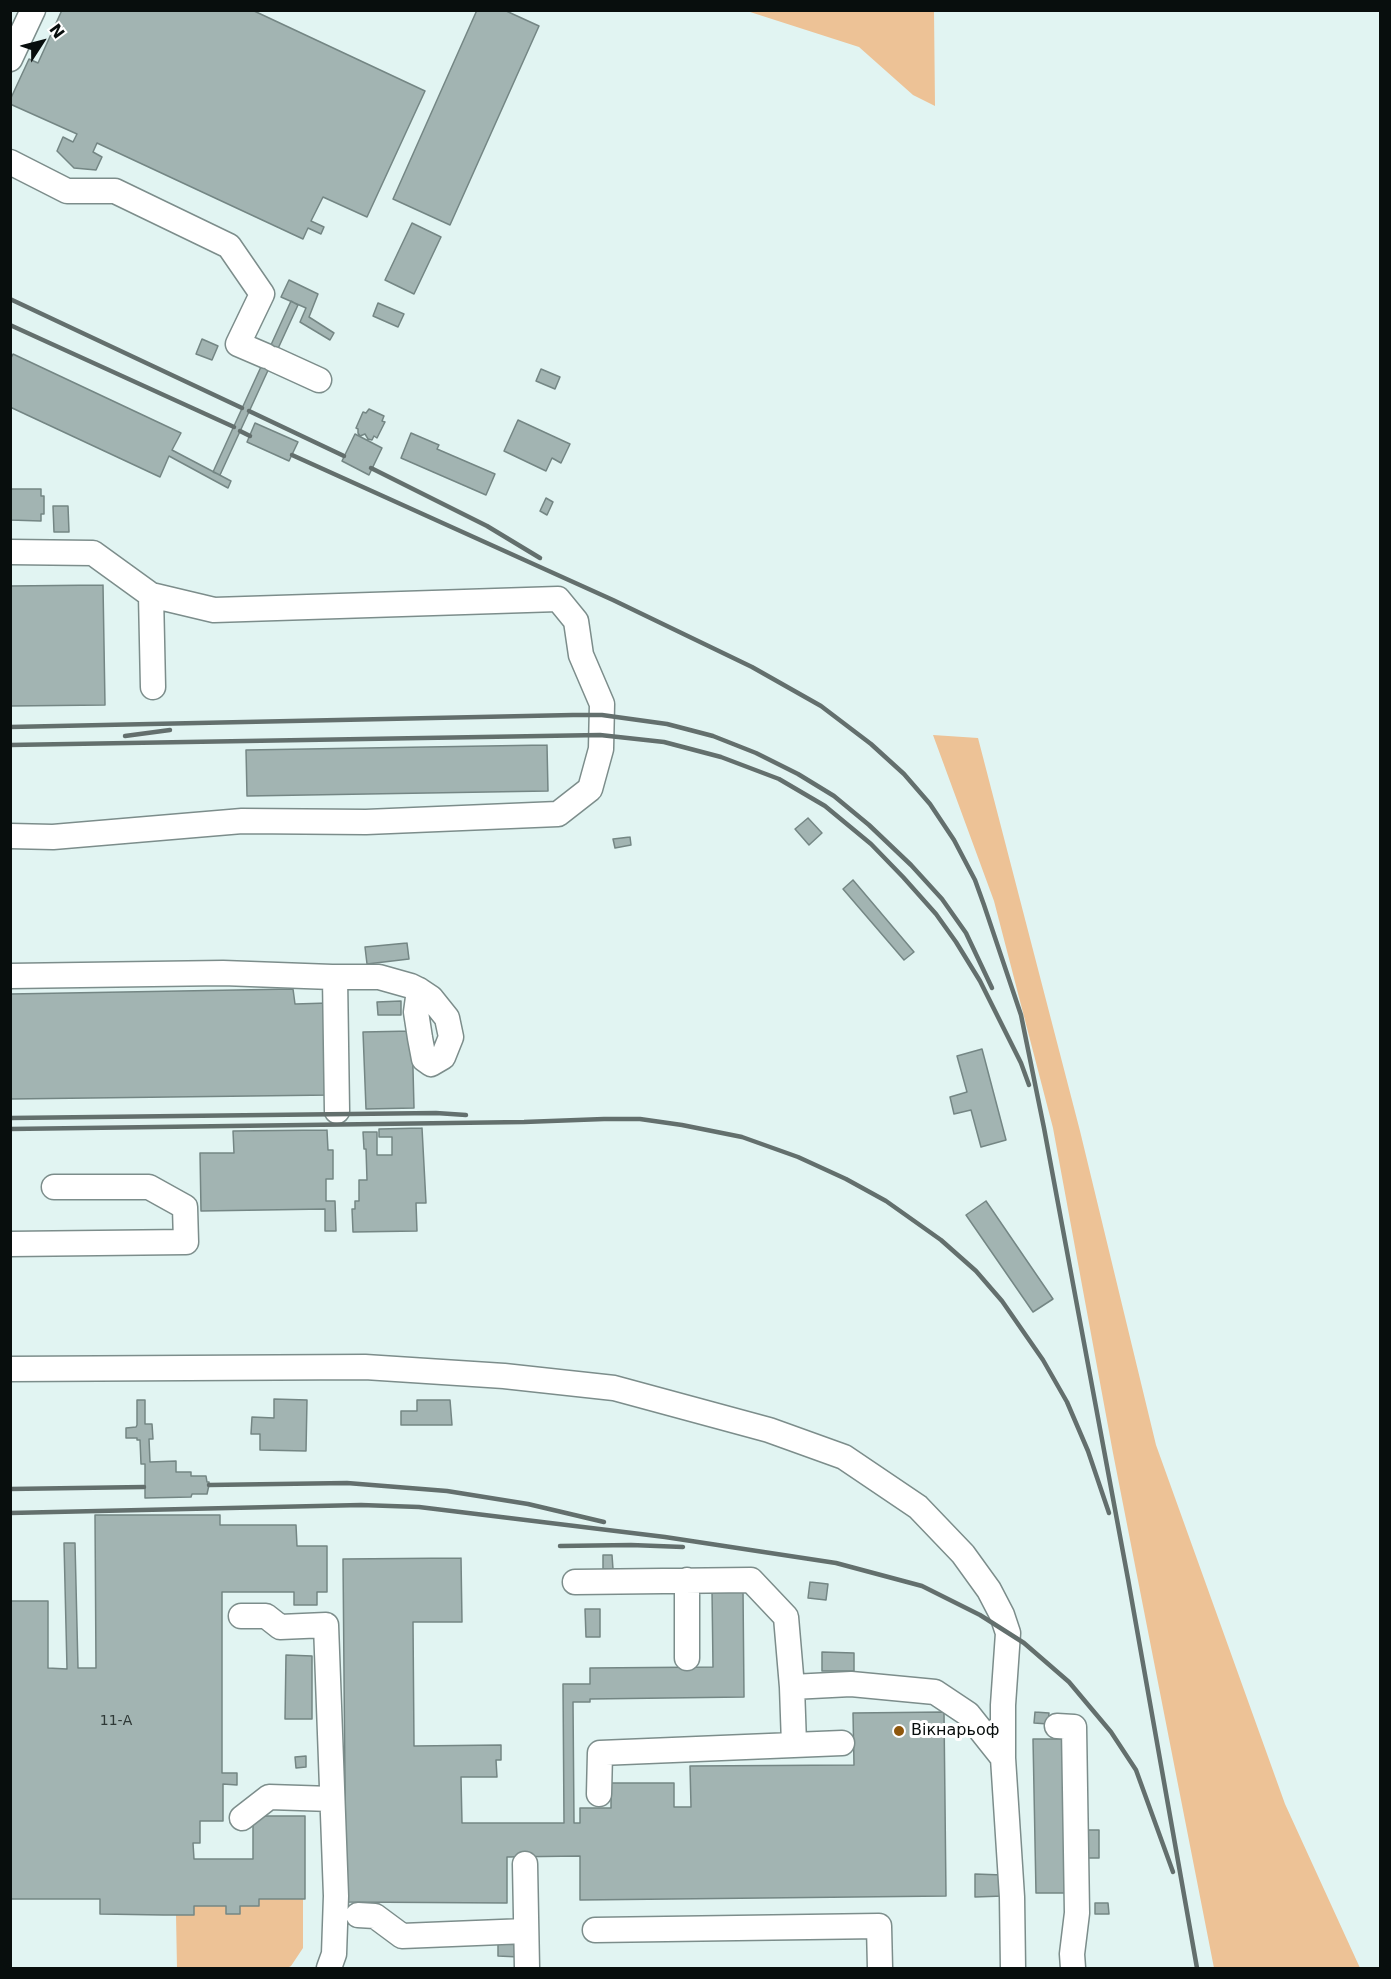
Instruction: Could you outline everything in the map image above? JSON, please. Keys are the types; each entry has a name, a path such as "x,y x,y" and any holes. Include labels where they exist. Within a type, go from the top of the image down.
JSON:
{"lane":[{"path":"10,59 33,10"},
{"path":"10,162 68,191 115,191 229,246 262,294 238,344 319,380"},
{"path":"10,552 93,553 151,595 214,610 558,600 576,621 580,655 602,704 601,749 590,789 558,814 366,822 242,821 53,837 10,836"},
{"path":"151,595 153,687"},
{"path":"10,976 223,972 379,977 418,990"},
{"path":"335,977 337,1111"},
{"path":"10,1244 186,1242 185,1207 149,1187 54,1187"},
{"path":"10,1369 365,1367 504,1376 614,1388 770,1430 844,1457 918,1507 963,1554 993,1599 1008,1633 1003,1706 1003,1758 1012,1897 1013,1968"},
{"path":"575,1582 751,1580 786,1617 794,1744"},
{"path":"687,1581 687,1658"},
{"path":"241,1616 266,1616 280,1627 326,1625 336,1896 334,1954 329,1968"},
{"path":"792,1687 851,1684 935,1692 968,1714 1003,1758"},
{"path":"1057,1726 1074,1727 1077,1913 1072,1954 1073,1968"},
{"path":"599,1794 600,1753 842,1743"},
{"path":"242,1818 269,1797 332,1799"},
{"path":"525,1864 527,1968"},
{"path":"358,1915 375,1916 402,1936 526,1931"},
{"path":"595,1930 879,1926 880,1968"}],"shaded area":[{"path":"747,11 934,11 935,106 913,95 859,47"},
{"path":"933,735 978,738 1080,1131 1156,1445 1285,1804 1360,1968 1214,1968 1113,1453 1053,1128 994,901"},
{"path":"259,1899 303,1899 303,1948 291,1966 287,1968 177,1968 176,1915 194,1915 194,1906 226,1906 226,1914 240,1914 240,1906 259,1906"}],"building":[{"path":"62,10 252,10 425,91 367,217 323,197 311,221 324,227 321,234 308,228 303,239 97,143 93,152 102,157 96,170 74,168 57,151 63,137 73,142 77,134 10,104 29,59 38,63"},
{"path":"477,10 504,10 539,26 450,225 393,199"},
{"path":"412,223 441,237 414,294 385,280"},
{"path":"289,280 318,294 309,317 334,333 330,340 300,322 306,308 281,297"},
{"path":"291,301 298,305 220,475 213,472"},
{"path":"378,303 404,314 398,327 373,316"},
{"path":"202,339 218,346 212,360 196,354"},
{"path":"13,354 181,433 172,450 231,481 228,488 169,456 160,477 10,407 10,360"},
{"path":"541,369 560,377 555,389 536,381"},
{"path":"369,409 384,416 382,421 385,422 377,438 374,436 372,440 368,439 365,434 360,436 356,428 363,412 366,413"},
{"path":"518,420 570,444 561,463 552,458 546,471 504,451"},
{"path":"255,423 298,442 289,461 247,442"},
{"path":"411,433 439,445 437,449 495,474 486,495 401,458"},
{"path":"355,434 382,448 369,475 342,461"},
{"path":"10,489 41,489 41,496 44,496 44,514 41,514 41,521 10,520"},
{"path":"546,498 553,502 547,515 540,511"},
{"path":"53,506 68,506 69,532 54,532"},
{"path":"103,585 105,705 10,706 10,586"},
{"path":"547,745 548,791 247,796 246,750"},
{"path":"808,818 822,833 809,845 795,829"},
{"path":"630,837 631,845 615,848 613,839"},
{"path":"853,880 914,952 904,960 843,889"},
{"path":"407,943 409,959 367,964 365,947"},
{"path":"293,989 295,1004 328,1003 331,1095 10,1099 10,994"},
{"path":"401,1001 401,1015 378,1015 377,1002"},
{"path":"412,1031 414,1108 366,1109 363,1032"},
{"path":"982,1049 1006,1140 981,1147 971,1110 954,1114 950,1097 967,1092 957,1056"},
{"path":"422,1128 426,1203 416,1203 417,1231 353,1232 352,1209 355,1209 355,1201 359,1201 359,1180 367,1180 363,1132 377,1132 377,1155 392,1155 392,1137 379,1137 379,1129"},
{"path":"327,1130 328,1150 333,1150 333,1179 326,1179 326,1201 335,1201 336,1231 325,1231 325,1209 201,1211 200,1153 234,1153 233,1131"},
{"path":"986,1201 1053,1299 1033,1312 966,1215"},
{"path":"274,1399 307,1400 306,1451 260,1450 260,1434 251,1434 252,1417 274,1418"},
{"path":"137,1400 145,1400 145,1424 152,1424 153,1439 149,1439 150,1462 176,1461 176,1472 191,1472 191,1476 206,1476 209,1482 207,1494 192,1494 191,1497 145,1498 145,1464 141,1464 140,1440 126,1438 126,1428 137,1425"},
{"path":"417,1400 450,1400 452,1425 401,1425 401,1411 417,1411"},
{"path":"95,1515 220,1515 220,1525 296,1525 297,1546 327,1546 327,1592 317,1592 317,1605 294,1605 294,1592 222,1592 222,1773 237,1773 237,1785 223,1784 223,1821 200,1821 200,1843 193,1843 194,1859 253,1859 253,1816 305,1816 305,1899 259,1899 259,1906 240,1906 240,1914 226,1914 226,1906 194,1906 194,1915 164,1915 100,1914 100,1899 10,1899 10,1601 48,1601 48,1668 67,1669 64,1543 75,1543 78,1668 96,1668"},
{"path":"603,1555 612,1555 613,1569 603,1569"},
{"name":"Вікнарьоф","path":"461,1558 462,1622 413,1622 414,1746 501,1745 501,1760 496,1760 497,1777 461,1777 462,1823 564,1823 563,1684 590,1684 590,1668 713,1667 712,1590 743,1590 744,1697 590,1699 590,1702 573,1702 574,1823 580,1823 580,1808 611,1808 611,1783 674,1783 674,1807 691,1807 690,1766 854,1765 853,1713 944,1712 946,1896 580,1900 580,1856 507,1857 507,1903 346,1902 343,1559"},
{"path":"810,1582 828,1584 826,1600 808,1598"},
{"path":"585,1609 600,1609 600,1637 586,1637"},
{"path":"822,1652 854,1653 854,1671 822,1671"},
{"path":"286,1655 312,1656 312,1719 285,1719"},
{"path":"1035,1712 1049,1713 1048,1724 1034,1723"},
{"path":"1033,1739 1067,1739 1069,1893 1036,1893"},
{"path":"306,1756 306,1767 296,1768 295,1757"},
{"path":"1084,1830 1099,1830 1099,1858 1084,1858"},
{"path":"975,1874 1003,1875 1003,1896 975,1897"},
{"path":"1095,1903 1108,1903 1109,1914 1095,1914"},
{"path":"498,1941 519,1942 519,1957 498,1956"}],"railway":[{"path":"10,299 242,408"},
{"path":"10,325 234,427"},
{"path":"249,411 344,456"},
{"path":"240,431 250,436"},
{"path":"292,455 613,600 752,667 821,706 871,744 904,774 930,804 954,840 975,880 1021,1015 1128,1579 1197,1968"},
{"path":"371,468 487,526 540,558"},
{"path":"10,727 602,715 667,724 713,736 756,753 798,774 834,796 869,825 911,865 942,899 966,933 992,988"},
{"path":"125,736 170,730"},
{"path":"10,745 600,735 664,742 721,757 779,779 825,806 871,844 903,877 936,914 980,981 1021,1063 1029,1085"},
{"path":"10,1118 436,1113 466,1115"},
{"path":"10,1129 640,1119 742,1137 798,1157 886,1201 941,1240 976,1271 1002,1301 1043,1360 1067,1402 1088,1451 1109,1513"},
{"path":"209,1485 347,1483 447,1491 528,1504 604,1522"},
{"path":"10,1489 144,1487"},
{"path":"10,1513 361,1505 419,1507 665,1537 836,1563 922,1586 980,1615 1024,1643 1069,1682 1111,1732 1136,1770 1173,1872"},
{"path":"560,1546 683,1547"}],"place":[{"name":"Вікнарьоф","path":"899,1731"}]}
